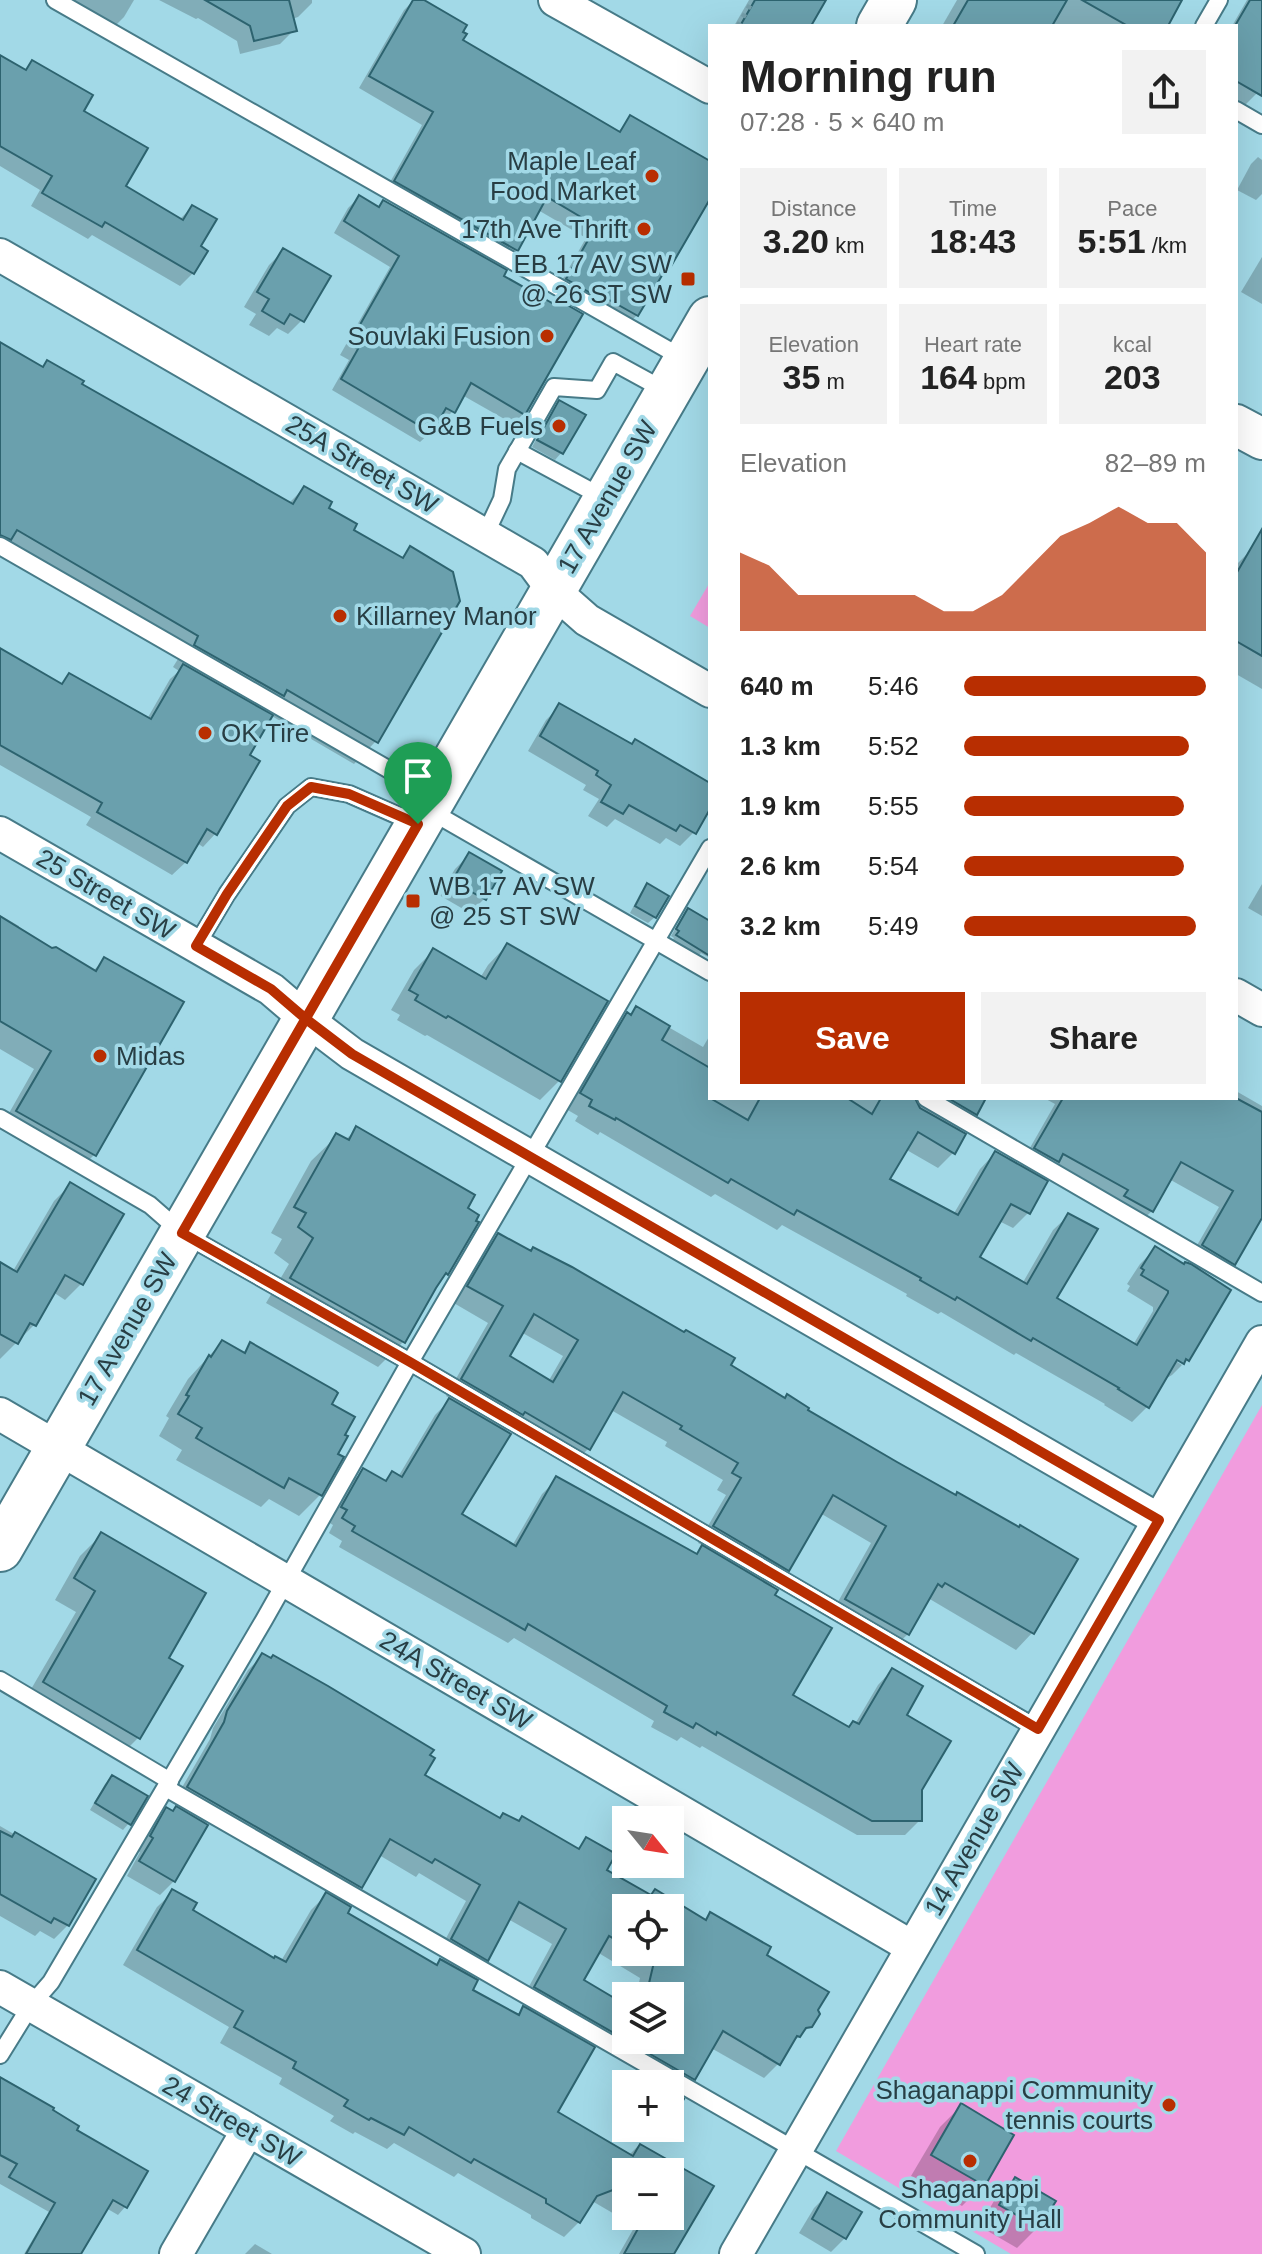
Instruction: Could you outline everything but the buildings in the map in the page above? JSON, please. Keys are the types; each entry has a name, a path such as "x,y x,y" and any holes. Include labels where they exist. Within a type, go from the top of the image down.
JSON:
{"main road":[{"path":"880,24 894,0"},
{"name":"17 Avenue SW","path":"0,1549 708,322"}],"street":[{"path":"555,0 708,86"},
{"name":"25A Street SW","path":"0,255 533,563 553,590 587,620 708,690"},
{"path":"1238,426 1262,439"},
{"name":"25 Street SW","path":"0,833 271,989 341,1047 1159,1520"},
{"path":"1238,996 1262,1010"},
{"name":"14 Avenue SW","path":"736,2254 1262,1342"},
{"name":"24A Street SW","path":"0,1414 912,1947"},
{"name":"24 Street SW","path":"0,1987 464,2254"},
{"path":"176,2254 248,2130"}],"lane":[{"path":"55,0 677,376"},
{"path":"1205,24 1219,0"},
{"path":"1238,111 1262,125"},
{"path":"485,535 502,499 507,469 554,387 597,390 613,362 677,376"},
{"path":"517,451 606,499"},
{"path":"0,546 407,780 423,817"},
{"path":"196,946 287,806 311,787 349,794 423,817 708,971"},
{"path":"0,2055 31,2005 51,1982 168,1785 708,851"},
{"path":"929,1100 1262,1293"},
{"path":"0,1118 150,1205 182,1233 410,1362 1038,1729"},
{"path":"0,1680 168,1785 795,2152 976,2254"}],"path":[{"path":"739,24 753,0"}],"shaded area":[{"path":"708,585 708,627 690,616"},
{"path":"1262,1405 1262,2254 1011,2254 836,2151"}],"place":[{"name":"Maple Leaf Food Market","path":"652,176"},
{"name":"17th Ave Thrift","path":"644,229"},
{"name":"EB 17 AV SW @ 26 ST SW","path":"688,279"},
{"name":"Souvlaki Fusion","path":"547,336"},
{"name":"G&B Fuels","path":"559,426"},
{"name":"Killarney Manor","path":"340,616"},
{"name":"OK Tire","path":"205,733"},
{"name":"WB 17 AV SW @ 25 ST SW","path":"413,901"},
{"name":"Midas","path":"100,1056"},
{"name":"Shaganappi Community tennis courts","path":"1169,2105"},
{"name":"Shaganappi Community Hall","path":"970,2161"}],"route":[{"path":"418,824 339,963 306,1019 182,1233 410,1362 1038,1729 1159,1520 352,1054 306,1019 271,989 196,946 287,806 311,787 349,794 418,824"}]}
